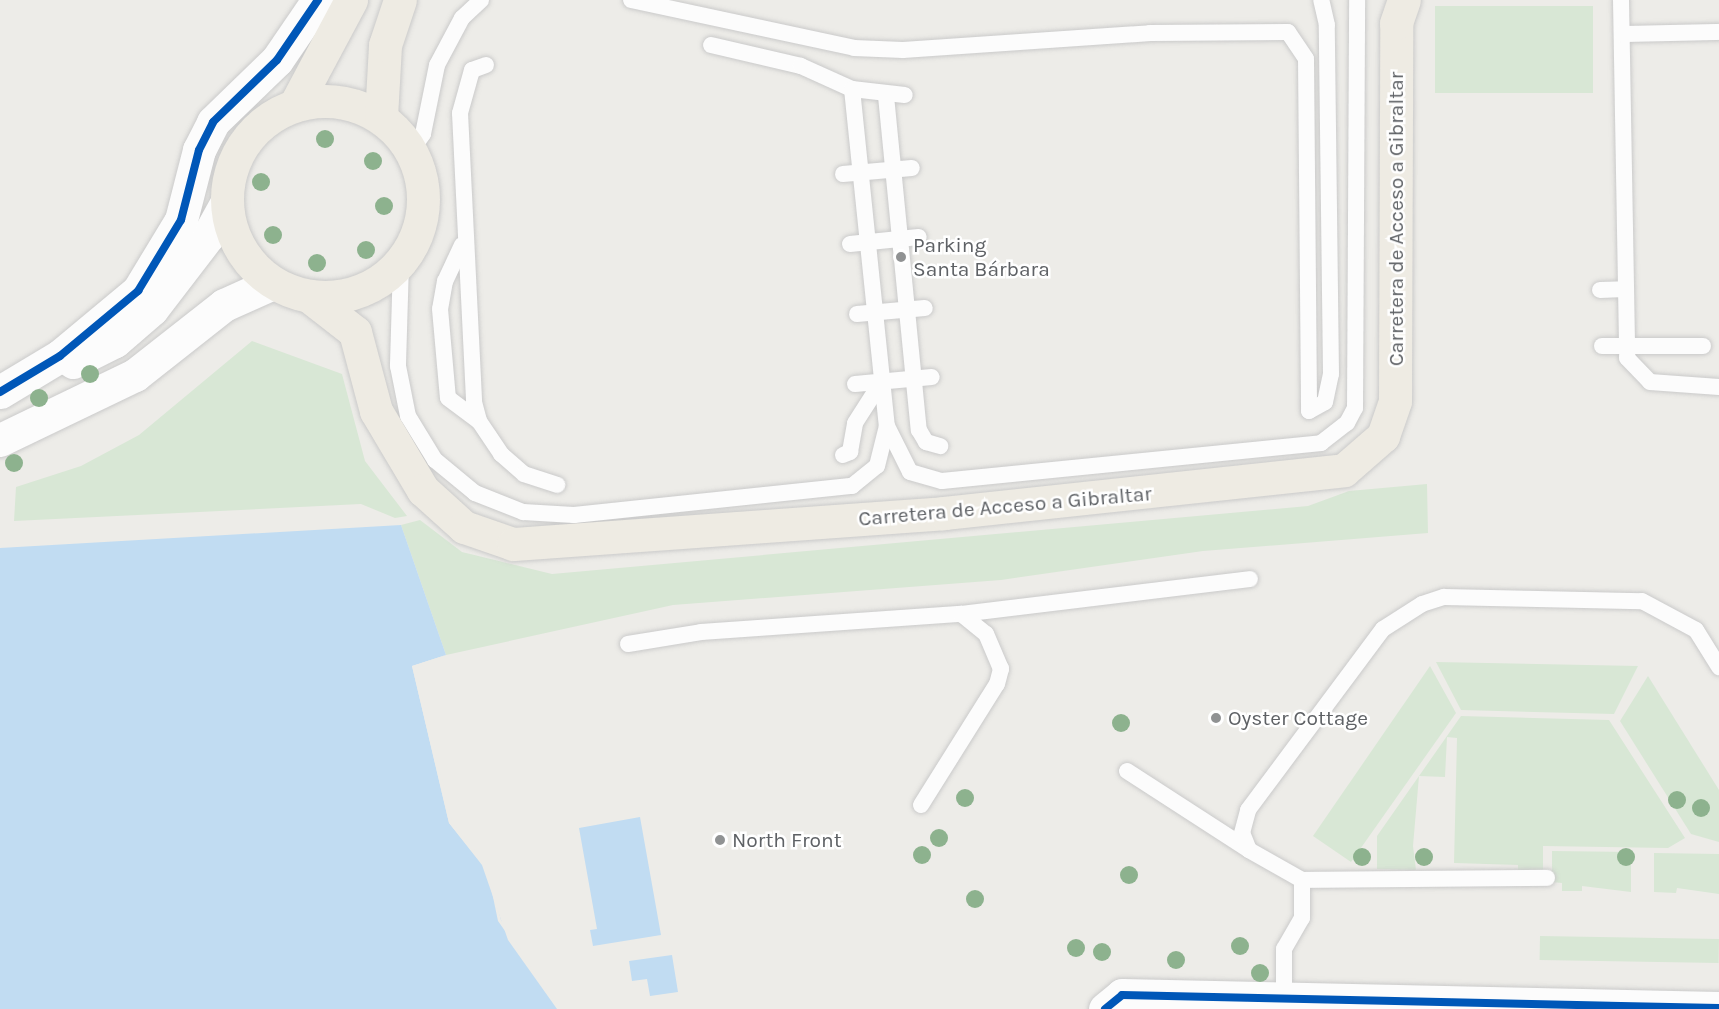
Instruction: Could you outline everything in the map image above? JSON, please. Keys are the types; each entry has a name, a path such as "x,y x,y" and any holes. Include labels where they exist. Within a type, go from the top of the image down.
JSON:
{"highway":[{"path":"294,105 351,0"},
{"path":"381,117 385,45 400,0"},
{"name":"Carretera de Acceso a Gibraltar","path":"310,297 328,307 359,339 376,411 423,490 464,527 513,544 944,513 1344,470 1383,436 1395,401 1396,23 1404,0"},
{"path":"339,101 381,117 411,151 422,179 424,208 416,237 401,263 358,292 310,297 273,284 240,249 226,202 237,153 271,116 294,105 339,101"}],"street":[{"path":"0,392 60,356 138,291 181,220 199,150 213,122 277,60 318,0"},
{"path":"0,392 115,341 182,273 226,202"},
{"path":"0,440 135,375 224,305 273,284"},
{"path":"1105,1009 1122,995 1177,1003 1290,1001 1719,1008"}],"lane":[{"path":"411,151 423,134 437,65 462,18 481,0"},
{"path":"631,0 854,48 903,50 1150,33 1288,32 1306,59 1309,411 1325,402 1331,374 1326,25 1321,0"},
{"path":"852,89 887,426 910,472 942,481 1321,443 1336,435 1355,408 1357,0"},
{"path":"1621,0 1625,346 1632,368 1650,382 1719,387"},
{"path":"1622,34 1719,32"},
{"path":"711,45 801,66 852,89 886,96 905,95"},
{"path":"479,421 463,244 460,112 472,70 486,65"},
{"path":"886,96 919,430 926,442 940,446"},
{"path":"843,174 912,168"},
{"path":"850,244 919,237"},
{"path":"463,244 445,281 440,309 448,398 479,421 501,454 524,474 557,485"},
{"path":"401,263 398,366 408,416 435,460 467,487 523,512 574,515 852,486 877,466 887,426"},
{"path":"1600,290 1625,289"},
{"path":"857,314 925,308"},
{"path":"1602,346 1703,346"},
{"path":"855,384 932,377"},
{"path":"843,455 850,452 855,423 882,381"},
{"path":"628,644 701,632 961,614 1250,579"},
{"path":"1249,850 1242,833 1248,810 1383,629 1422,604 1444,597 1642,601 1696,630 1719,667"},
{"path":"921,805 997,684 1000,669 986,634 961,614"},
{"path":"1127,771 1249,850 1302,880 1547,878"},
{"path":"1290,1001 1284,949 1302,918 1302,880"}],"green space":[{"path":"1435,6 1593,6 1593,93 1435,93"},
{"path":"252,341 342,374 365,461 407,516 395,518 361,504 14,521 16,487 81,466 139,435"},
{"path":"1427,484 1428,533 1203,551 1001,580 673,605 446,655 401,525 420,520 462,552 552,574 1308,506 1349,491"},
{"path":"1436,662 1638,666 1614,714 1461,710"},
{"path":"1430,666 1456,713 1351,862 1313,836"},
{"path":"1648,676 1719,790 1719,842 1691,834 1620,721"},
{"path":"1461,716 1609,720 1685,838 1668,848 1543,846 1543,872 1518,871 1518,865 1454,863 1457,738 1447,737 1445,777 1419,776"},
{"path":"1419,776 1413,846 1416,870 1377,869 1377,836"},
{"path":"1552,851 1631,852 1631,892 1582,886 1582,891 1562,891 1562,883 1552,882"},
{"path":"1654,853 1719,854 1719,894 1677,888 1676,893 1654,892"},
{"path":"1540,936 1719,939 1719,963 1540,960"}],"water":[{"path":"401,525 446,655 412,666 449,823 482,865 508,940 557,1009 0,1009 0,548"},
{"path":"640,817 661,935 593,946 590,930 597,929 579,828"},
{"path":"672,955 678,992 650,996 647,979 632,981 629,961"}],"pier":[{"path":"446,655 416,668 452,822 477,852 479,860 449,823 412,666"},
{"path":"488,873 501,920 560,1009 498,921"}],"cycle path":[{"path":"0,392 60,356 138,291 181,220 199,150 213,122 277,60 318,0"},
{"path":"1105,1009 1122,995 1719,1008"}],"place":[{"name":"Parking Santa Bárbara","path":"901,257"},
{"name":"Oyster Cottage","path":"1216,718"},
{"name":"North Front","path":"720,840"}]}
